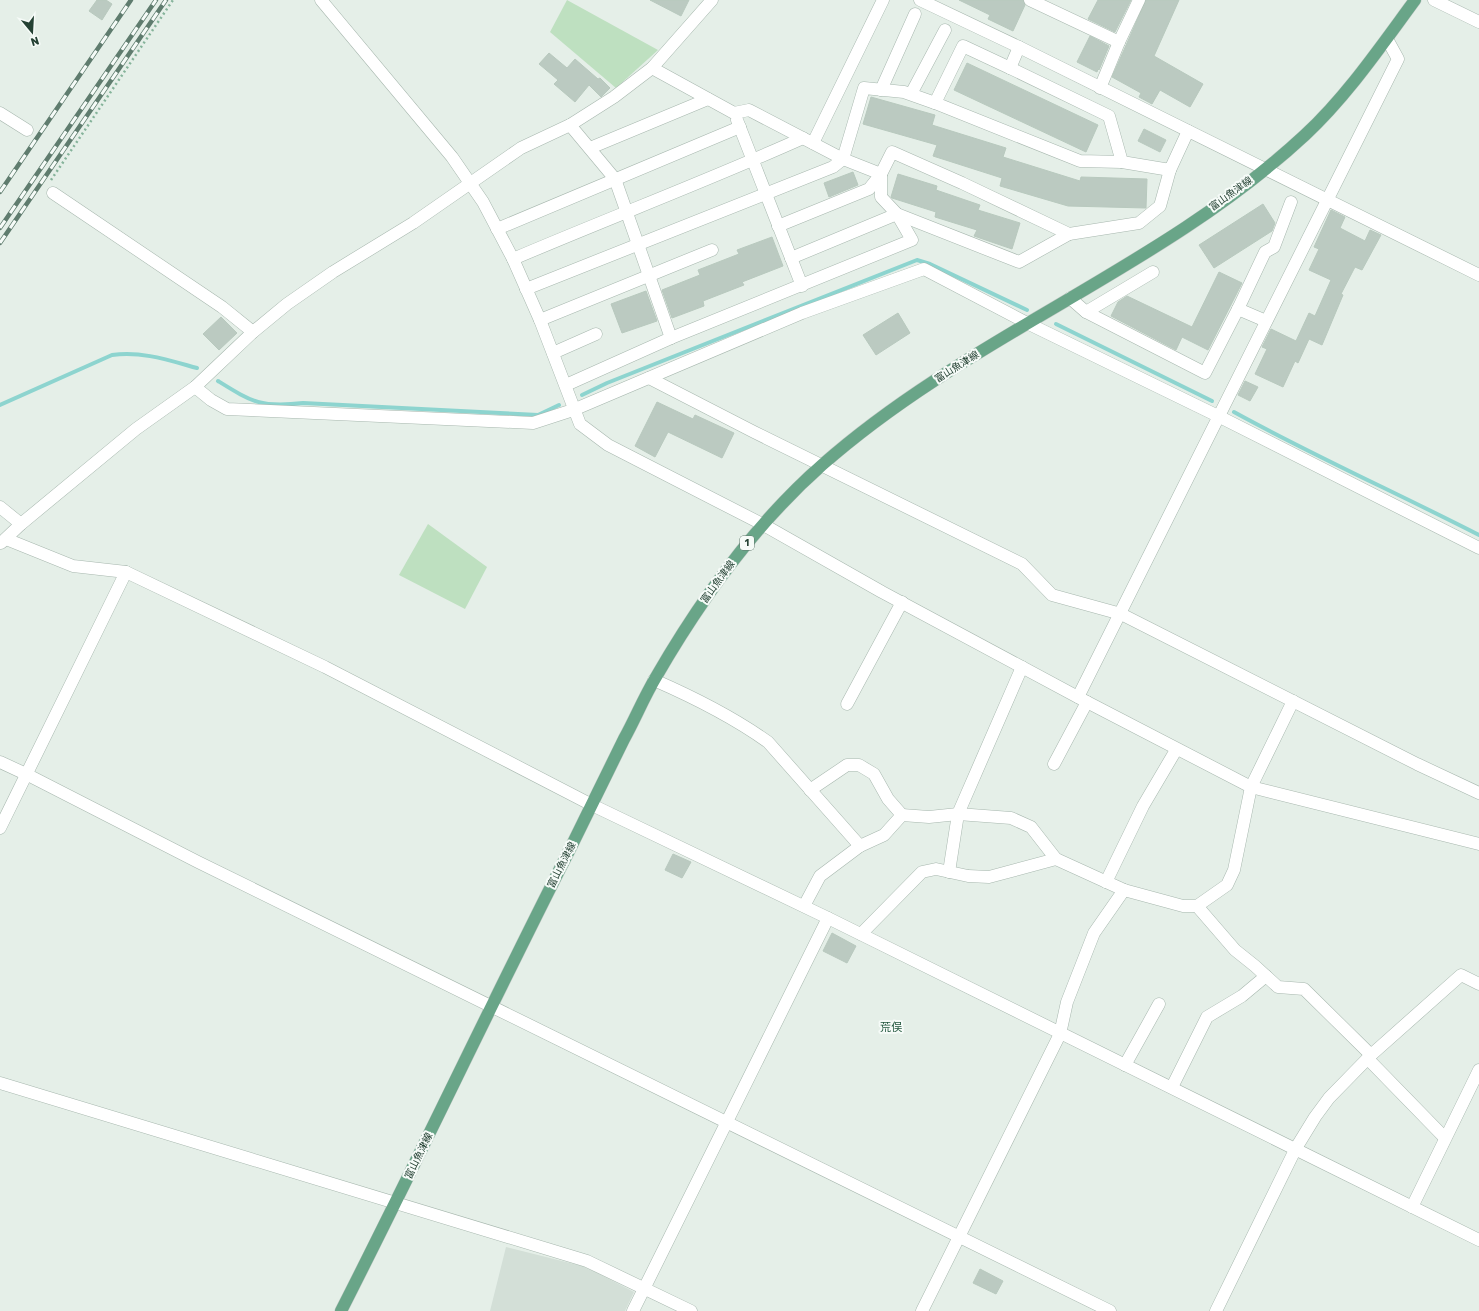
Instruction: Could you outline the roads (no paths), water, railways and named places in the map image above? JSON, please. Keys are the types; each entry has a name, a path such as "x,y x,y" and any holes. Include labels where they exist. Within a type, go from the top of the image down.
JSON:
{"main road":[{"name":"富山魚津線","path":"341,1311 396,1204 491,1006 654,680 690,622 722,575 762,524 822,465 929,384 1130,263 1205,213 1265,169 1306,134 1333,105 1387,39 1416,0"}],"street":[{"path":"321,0 452,157 483,202 513,259 540,320 566,385 573,410 580,424 608,445 762,524 1082,700 1176,750 1251,787 1479,844"},
{"path":"712,0 652,68 614,97 570,125 521,148 413,223 334,272 287,304 253,332 195,387 136,429 21,524 3,541 73,566 126,572 325,667 592,805 804,906 1060,1034 1296,1148 1479,1240"},
{"path":"513,259 626,211 808,140 883,0"},
{"path":"920,0 1019,47 1479,275"},
{"path":"1030,0 1119,42"},
{"path":"1100,88 1119,42 1139,0"},
{"path":"1434,0 1479,22"},
{"path":"881,90 915,14"},
{"path":"911,94 944,30"},
{"path":"1054,764 1121,614 1218,416 1398,58 1387,39"},
{"path":"935,103 963,46 1109,116 1122,162"},
{"path":"1010,68 1019,47"},
{"path":"652,68 734,113 802,286"},
{"path":"526,289 638,243 766,195 833,167 843,158 864,88 911,94 1080,161 1122,162 1170,170"},
{"path":"590,148 708,99"},
{"path":"734,113 749,110 843,158 881,174"},
{"path":"0,113 27,130"},
{"path":"570,125 615,178 671,338"},
{"path":"497,229 615,178 740,127"},
{"path":"791,258 896,214 1019,262 1069,234 1139,223 1160,206 1170,170 1188,131"},
{"path":"778,226 869,189 881,174 892,152 962,182 1069,234"},
{"path":"566,385 671,338 912,240 896,214 881,197 881,174"},
{"path":"51,188 222,307 253,332"},
{"path":"1070,298 1086,312 1205,373 1265,252 1274,247 1291,202"},
{"path":"540,320 712,250"},
{"path":"195,387 211,400 227,409 251,411 300,411 533,424 573,410 802,313 924,269 1027,324 1218,416 1479,548"},
{"path":"1086,312 1153,272"},
{"path":"1238,309 1266,321"},
{"path":"553,353 596,334"},
{"path":"649,378 1022,564 1052,595 1121,614 1479,793"},
{"path":"0,507 21,524"},
{"path":"0,828 126,572"},
{"path":"847,704 902,602"},
{"path":"950,872 958,814 1022,667"},
{"path":"654,680 689,695 752,731 768,742 860,846"},
{"path":"810,790 846,765 859,765 874,774 888,798 902,814 929,817 958,814 1011,818 1031,827 1056,859 1124,890 1183,906 1197,906 1227,885 1234,870 1251,787 1293,701"},
{"path":"1106,882 1143,806 1176,750"},
{"path":"0,762 198,862 1110,1311"},
{"path":"804,906 820,876 860,846 884,835 902,814"},
{"path":"861,934 922,872 936,869 968,876 989,877 1056,859"},
{"path":"922,1311 1060,1034 1067,1002 1094,933 1124,890"},
{"path":"1197,906 1235,950 1278,987 1304,989 1445,1138"},
{"path":"633,1311 725,1122 828,918"},
{"path":"1216,1311 1296,1148 1329,1098 1370,1057 1461,975 1479,984"},
{"path":"1172,1087 1207,1017 1242,996 1266,976"},
{"path":"1125,1065 1159,1004"},
{"path":"1412,1207 1479,1070"},
{"path":"0,1083 587,1261 691,1311"}],"waterway":[{"path":"582,395 607,383 917,260 930,264 1027,310"},
{"path":"1056,324 1212,401"},
{"path":"0,405 112,355 144,355 197,368"},
{"path":"218,381 249,399 277,405 303,403 538,415 559,405"},
{"path":"1234,412 1294,444 1479,535"}],"railway":[{"path":"0,192 131,0"},
{"path":"0,228 156,0"},
{"path":"0,243 166,0"}],"district":[{"name":"荒俣","path":"891,1027"}]}
